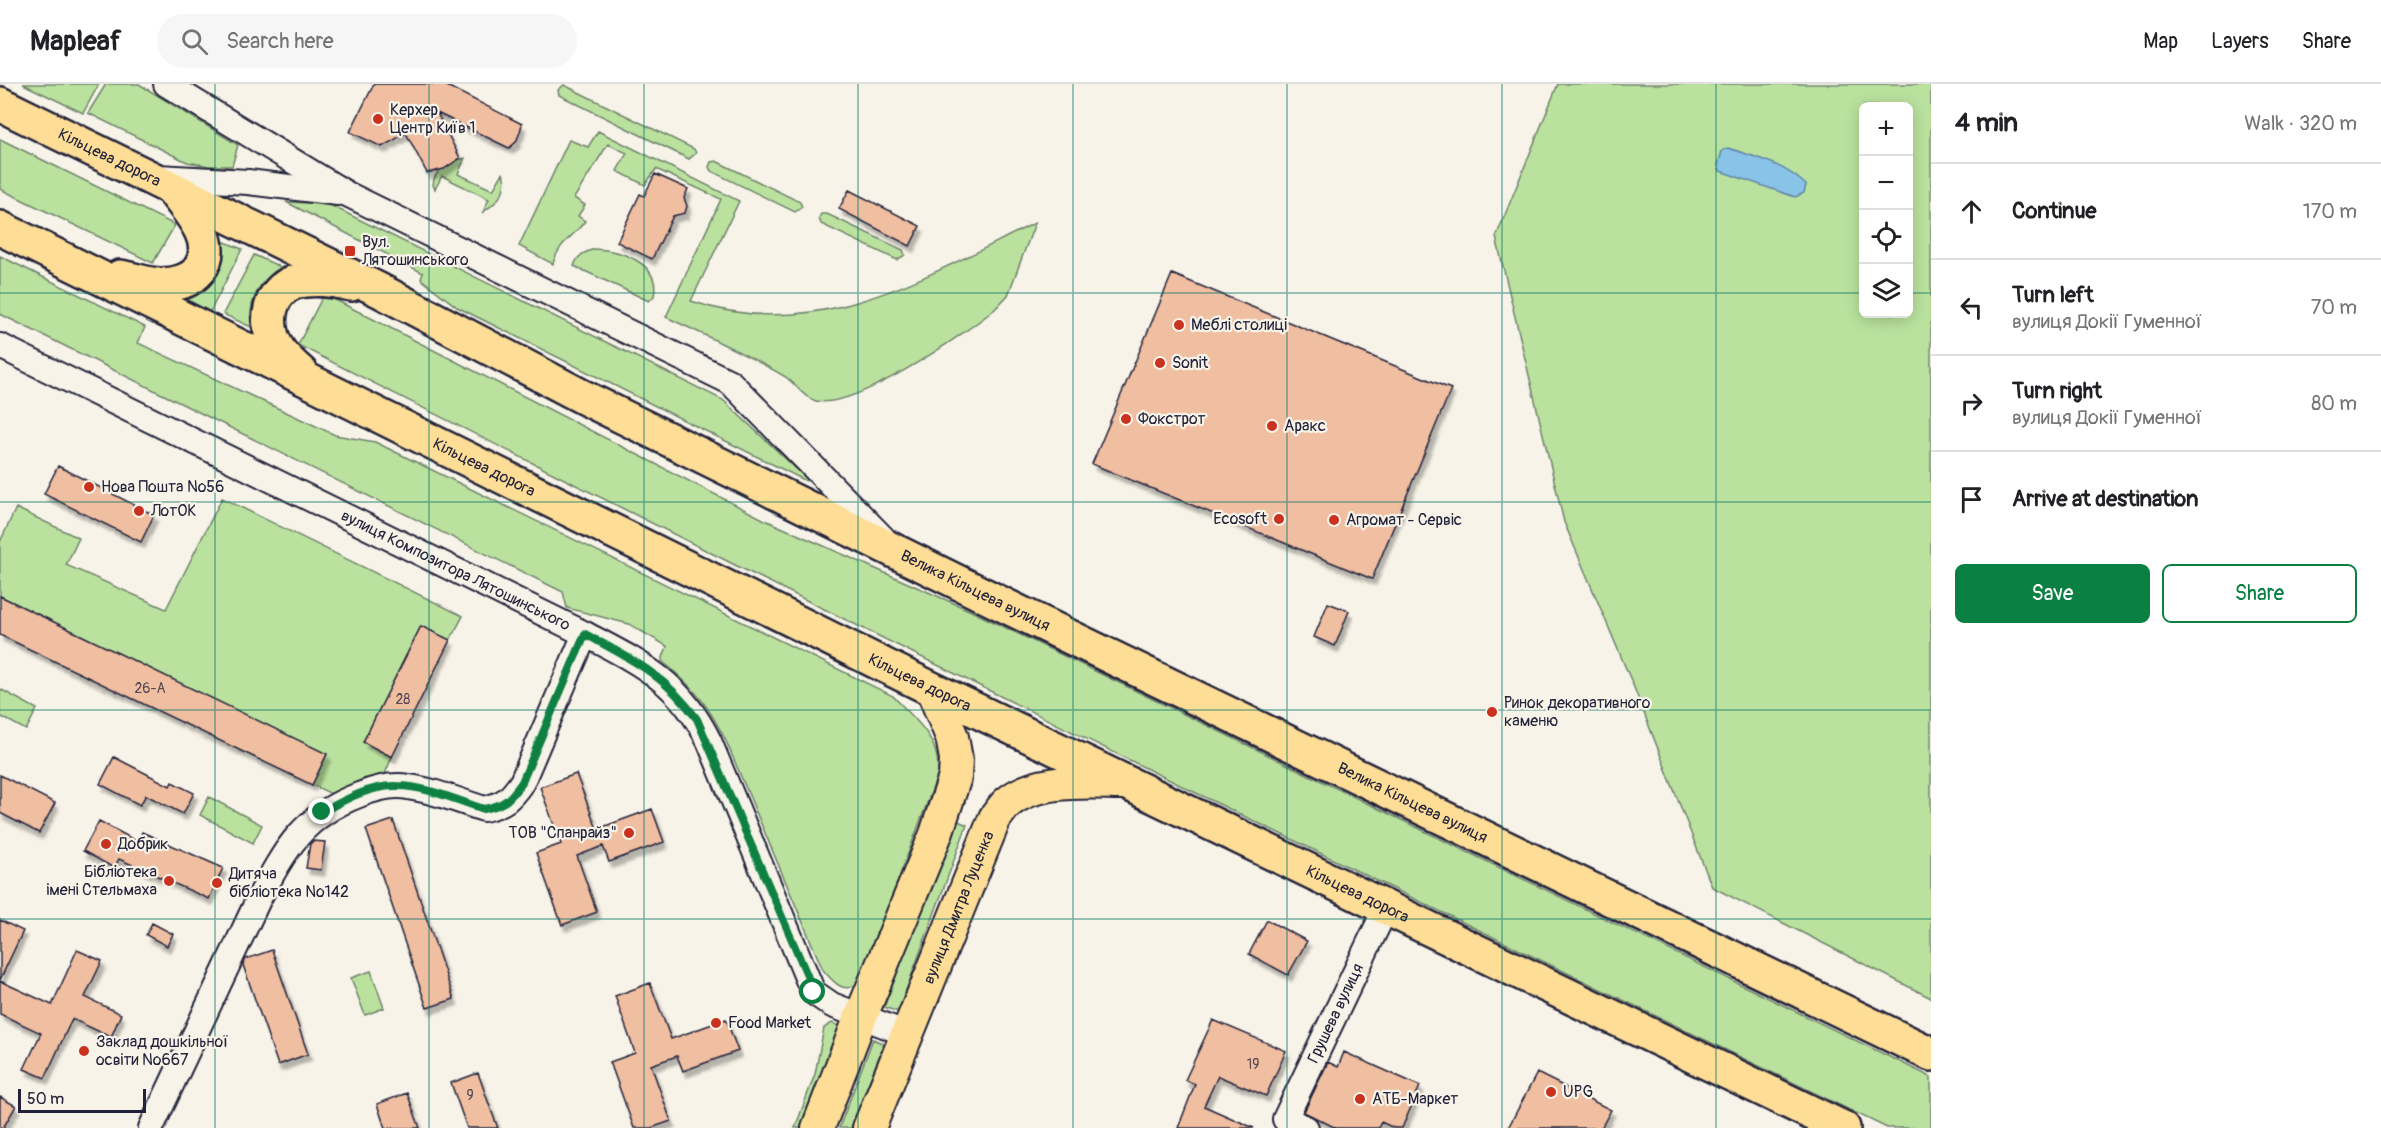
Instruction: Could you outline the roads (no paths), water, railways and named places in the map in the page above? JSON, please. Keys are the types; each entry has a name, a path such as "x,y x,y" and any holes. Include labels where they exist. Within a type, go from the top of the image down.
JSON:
{"highway":[{"name":"Кільцева дорога","path":"0,104 379,290 583,397 895,550"},
{"path":"84,269 160,285 179,282 194,276 202,266 206,252 204,238 195,219 160,182"},
{"name":"Кільцева дорога","path":"0,228 932,688 1843,1128"},
{"path":"319,387 288,362 275,344 269,314 271,302 281,289 309,280 326,279 379,290"},
{"name":"Велика Кільцева вулиця","path":"895,550 1931,1054"}],"main road":[{"path":"818,1128 861,1016 936,834 956,777 952,737 932,688"},
{"name":"вулиця Дмитра Луценка","path":"869,1128 995,818 1006,803 1026,791 1046,786 1127,783"}],"street":[{"path":"166,84 347,194 730,382 895,550"},
{"path":"160,182 248,182 347,194"},
{"name":"вулиця Композитора Лятошинського","path":"0,346 585,634 648,669 681,698 697,719 813,992 832,1005 907,1035"},
{"path":"151,1128 259,898 278,864 303,829 322,812 343,801 367,791 394,786 410,787 484,809 495,807 509,800 522,782 585,634"},
{"name":"Грушева вулиця","path":"1300,1126 1386,908"}],"water":[{"path":"1728,148 1769,162 1788,172 1806,185 1804,193 1795,197 1720,171 1718,165 1722,151"}],"place":[{"name":"Керхер Центр Київ 1","path":"378,119"},
{"name":"Вул. Лятошинського","path":"350,251"},
{"name":"Меблі столиці","path":"1179,325"},
{"name":"Sonit","path":"1160,363"},
{"name":"Фокстрот","path":"1126,419"},
{"name":"Аракс","path":"1272,426"},
{"name":"Нова Пошта №56","path":"89,487"},
{"name":"ЛотОК","path":"139,511"},
{"name":"Ecosoft","path":"1279,519"},
{"name":"Агромат - Сервіс","path":"1334,520"},
{"name":"Ринок декоративного каменю","path":"1492,712"},
{"name":"ТОВ \"Спанрайз\"","path":"629,833"},
{"name":"Добрик","path":"106,844"},
{"name":"Бібліотека імені Стельмаха","path":"169,881"},
{"name":"Дитяча бібліотека №142","path":"217,883"},
{"name":"Food Market","path":"716,1023"},
{"name":"Заклад дошкільної освіти №667","path":"84,1051"},
{"name":"UPG","path":"1551,1092"},
{"name":"АТБ-Маркет","path":"1360,1099"}]}
